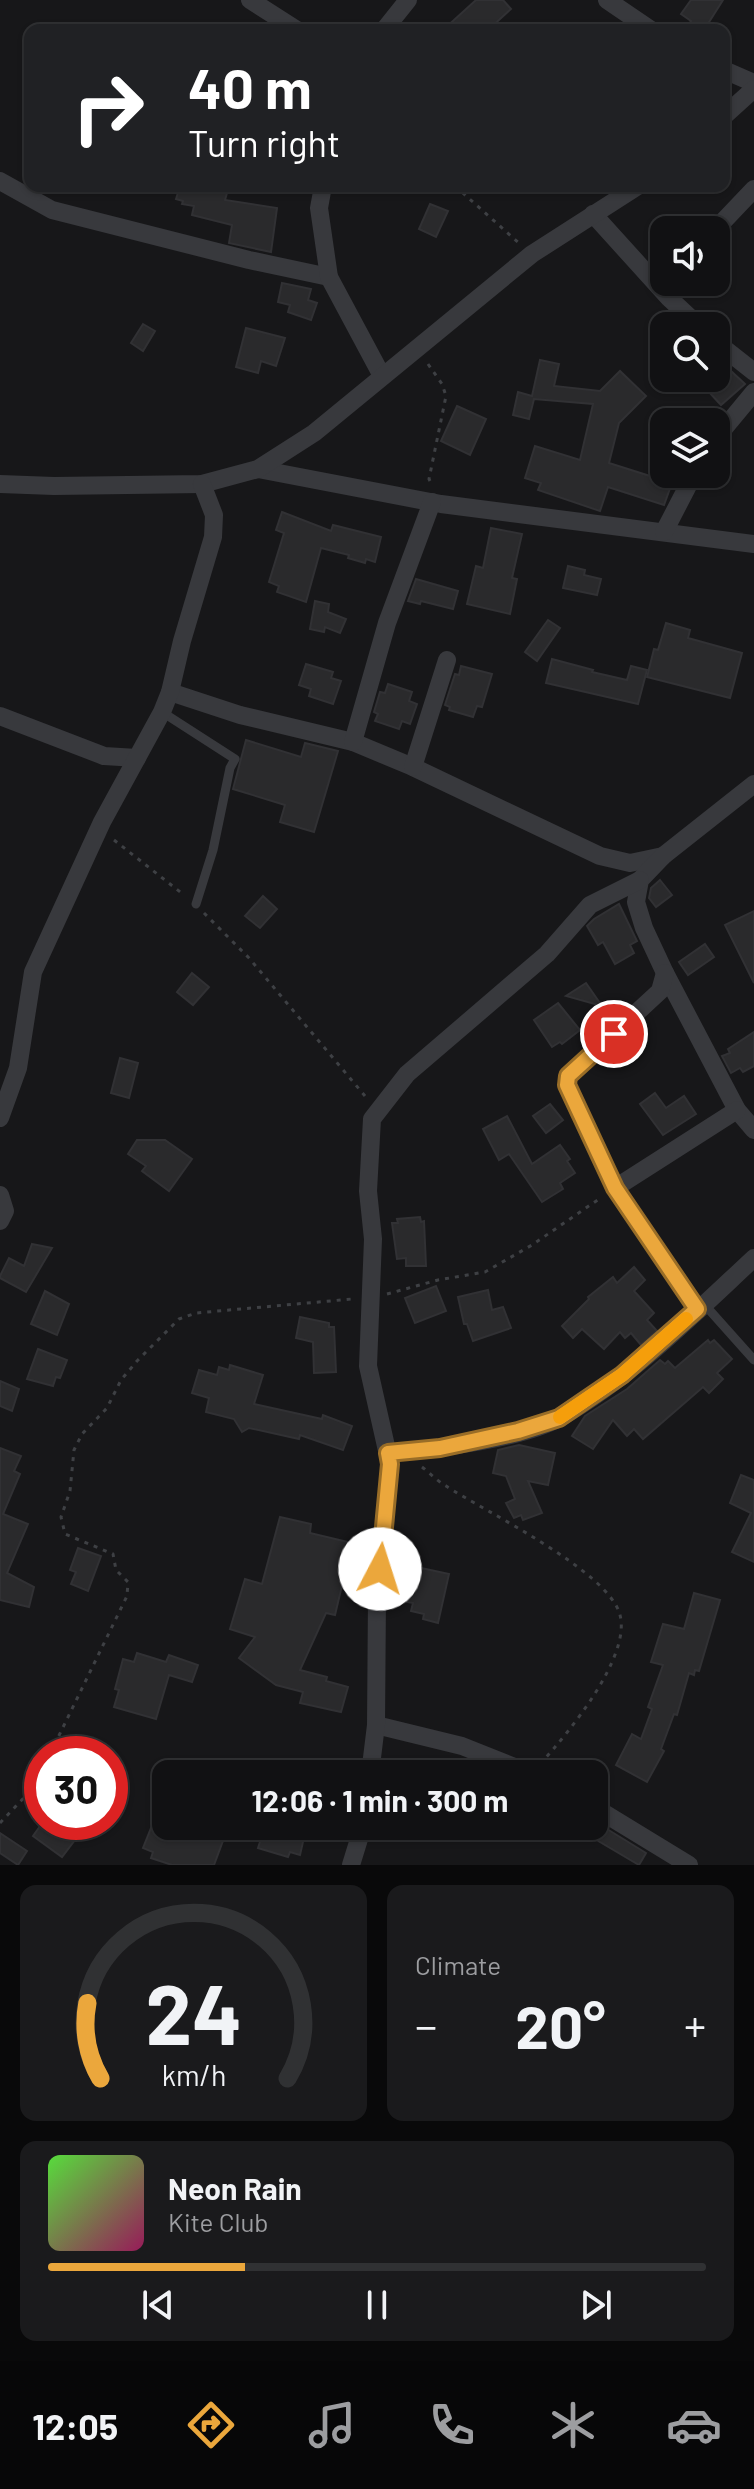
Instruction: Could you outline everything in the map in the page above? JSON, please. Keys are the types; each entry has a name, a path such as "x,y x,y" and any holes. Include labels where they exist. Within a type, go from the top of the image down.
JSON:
{"street":[{"path":"250,0 288,24"},
{"path":"389,24 408,0"},
{"path":"607,0 642,24"},
{"path":"730,73 754,83"},
{"path":"730,111 754,89"},
{"path":"0,181 52,210 329,277"},
{"path":"728,216 754,189"},
{"path":"322,192 319,208 329,277 382,376"},
{"path":"0,484 202,484 258,469 314,433 532,254 628,192"},
{"path":"593,214 684,312"},
{"path":"730,353 754,372"},
{"path":"730,421 754,392"},
{"path":"258,469 437,503 754,544"},
{"path":"0,1118 18,1068 33,972 102,822 170,692 213,537 214,515 202,484"},
{"path":"664,532 687,488"},
{"path":"353,742 387,623 437,503"},
{"path":"413,767 447,660"},
{"path":"170,692 240,715 353,742 413,767 600,856 630,863 663,856"},
{"path":"0,716 104,756 137,758"},
{"path":"372,1760 376,1725 377,1596 390,1464 396,1452 368,1366 373,1239 368,1191 372,1119 407,1074 547,954 590,905 640,880 663,856 754,784"},
{"path":"600,856 621,890"},
{"path":"640,880 636,902 644,928 737,1110 754,1130"},
{"path":"665,973 660,991 568,1076 567,1085 615,1188 700,1307"},
{"path":"615,1188 737,1110"},
{"path":"0,1195 5,1211 0,1221"},
{"path":"396,1452 440,1448 518,1431 559,1418 622,1375 754,1258"},
{"path":"376,1725 462,1746 497,1760"},
{"path":"608,1816 689,1865"},
{"path":"351,1865 359,1840"}],"lane":[{"path":"162,712 235,759 230,768 213,850 196,904"},
{"path":"700,1307 754,1360"}],"path":[{"path":"462,192 532,254"},
{"path":"416,347 442,384 446,396 429,479 437,503"},
{"path":"102,822 111,838 196,904 249,958 365,1095 372,1119"},
{"path":"59,1736 127,1596 128,1582 116,1570 113,1554 65,1534 61,1517 70,1491 74,1450 82,1434 107,1408 121,1380 179,1319 196,1313 372,1298 438,1280 485,1272 532,1245 615,1188"},
{"path":"396,1452 444,1485 507,1520 582,1571 611,1597 620,1615 621,1632 614,1658 577,1723 544,1760"},
{"path":"0,1823 24,1798"}],"building":[{"path":"476,0 503,0 511,9 495,24 450,24"},
{"path":"691,0 723,0 708,24 689,24 691,21 681,14"},
{"path":"178,192 223,192 227,193 225,200 277,208 271,252 229,243 232,225 192,215 194,206 182,204 183,201 176,199"},
{"path":"430,204 448,211 436,237 419,229"},
{"path":"282,283 311,289 308,300 317,303 311,320 288,312 290,305 278,302"},
{"path":"143,324 155,331 143,351 131,343"},
{"path":"246,328 285,338 276,366 261,361 258,373 236,367"},
{"path":"540,360 559,364 554,386 600,391 620,371 646,396 619,423 609,463 650,476 650,488 670,488 664,505 608,487 600,511 538,490 541,483 525,478 535,446 580,460 593,404 534,399 529,419 513,415 518,392 532,396"},
{"path":"730,370 745,384 721,405 709,392 730,392"},
{"path":"457,406 486,419 470,455 441,441"},
{"path":"282,512 331,531 333,525 381,537 375,562 366,559 365,563 348,558 349,555 321,548 306,602 277,592 279,586 269,582 284,533 276,530"},
{"path":"491,528 522,534 512,578 517,579 510,614 467,604 476,566 483,568"},
{"path":"568,566 585,570 584,575 601,579 597,595 563,588"},
{"path":"416,579 458,591 453,609 408,601"},
{"path":"315,601 329,604 328,612 346,619 340,633 325,627 324,632 310,629"},
{"path":"548,620 560,628 537,661 525,652"},
{"path":"666,623 690,630 688,638 742,653 730,698 647,677 654,649 658,650"},
{"path":"552,659 627,680 631,666 647,670 638,704 546,683"},
{"path":"306,664 333,672 331,678 341,681 333,704 309,696 311,689 299,685"},
{"path":"461,666 492,674 482,707 477,706 473,717 449,710 450,707 445,705 455,674 459,675"},
{"path":"388,684 412,692 409,701 417,704 410,724 402,721 399,729 375,721 378,714 374,712 380,692 385,693"},
{"path":"246,740 301,757 305,743 338,751 314,832 280,822 285,805 233,789"},
{"path":"660,880 672,895 656,907 649,898 651,888"},
{"path":"263,896 277,909 260,928 245,916"},
{"path":"619,904 637,941 630,945 634,953 615,964 603,942 598,945 587,926"},
{"path":"754,911 754,983 725,925"},
{"path":"705,944 714,957 688,975 679,962"},
{"path":"192,973 209,987 193,1005 177,992"},
{"path":"586,983 602,1006 566,996"},
{"path":"558,1003 580,1030 562,1044 560,1042 552,1047 534,1020"},
{"path":"754,1032 754,1066 743,1072 740,1068 731,1073 722,1056"},
{"path":"120,1058 138,1063 129,1098 111,1093"},
{"path":"655,1093 666,1108 684,1096 696,1114 663,1135 640,1104"},
{"path":"550,1104 563,1120 546,1133 533,1116"},
{"path":"507,1116 532,1164 560,1145 570,1159 567,1161 575,1173 560,1183 563,1189 542,1202 509,1154 499,1160 483,1129"},
{"path":"137,1140 165,1140 192,1159 169,1191 142,1171 146,1166 128,1154"},
{"path":"420,1217 421,1222 424,1221 426,1266 406,1266 406,1258 397,1259 392,1223 398,1223 397,1219"},
{"path":"32,1244 52,1248 26,1292 0,1276 9,1258 24,1266"},
{"path":"634,1267 645,1280 634,1291 654,1313 647,1320 657,1331 641,1345 631,1333 625,1338 620,1332 604,1349 582,1329 573,1338 562,1326 588,1297 613,1277 617,1283"},
{"path":"436,1286 446,1311 415,1323 405,1298"},
{"path":"488,1290 492,1310 503,1307 511,1328 473,1341 467,1324 464,1324 458,1297"},
{"path":"45,1291 69,1304 57,1335 31,1324"},
{"path":"300,1317 329,1323 329,1327 334,1327 336,1372 314,1373 313,1342 296,1338"},
{"path":"708,1340 710,1343 714,1340 732,1359 717,1373 723,1379 709,1393 703,1387 643,1439 634,1429 627,1436 613,1420 593,1449 572,1436 585,1416 627,1389 660,1360 665,1364 668,1361 675,1368"},
{"path":"38,1349 67,1360 53,1386 27,1379"},
{"path":"230,1365 263,1375 254,1404 322,1419 323,1415 352,1426 343,1450 300,1435 299,1439 249,1428 242,1432 234,1419 206,1412 209,1398 192,1393 199,1370 217,1375 219,1367 229,1370"},
{"path":"0,1381 19,1389 12,1411 0,1406"},
{"path":"519,1445 555,1453 548,1485 528,1481 542,1513 523,1520 521,1515 514,1518 506,1503 515,1499 506,1476 493,1473 498,1450"},
{"path":"0,1448 21,1456 14,1471 20,1474 3,1514 28,1524 7,1573 34,1587 29,1607 0,1600"},
{"path":"741,1475 754,1480 754,1562 732,1552 751,1513 730,1503"},
{"path":"280,1517 311,1524 310,1533 352,1543 335,1615 326,1613 300,1670 327,1677 326,1681 348,1687 341,1712 300,1703 303,1692 276,1685 239,1658 255,1637 230,1629 245,1579 262,1584"},
{"path":"78,1548 101,1556 88,1591 71,1584 76,1572 70,1570"},
{"path":"412,1566 449,1574 438,1623 423,1619 424,1614 411,1611 413,1603 407,1602 409,1591 406,1590"},
{"path":"694,1593 720,1600 699,1671 695,1670 694,1675 689,1673 677,1715 674,1714 661,1749 664,1751 647,1782 616,1765 632,1734 641,1739 652,1709 648,1707 663,1665 651,1662 663,1624 684,1629"},
{"path":"137,1653 166,1662 169,1655 198,1665 192,1682 169,1675 156,1719 114,1707 123,1659 134,1662"},
{"path":"152,1826 152,1840 223,1840 214,1865 172,1865 151,1858 153,1852 143,1848"},
{"path":"608,1830 646,1853 639,1865 597,1840 608,1840"},
{"path":"0,1833 27,1851 18,1865 0,1853"},
{"path":"39,1840 75,1840 62,1857"},
{"path":"261,1840 303,1840 300,1855 290,1852 288,1857 258,1848"}],"slow traffic":[{"path":"560,1417 622,1375 686,1319"}],"route":[{"path":"380,1569 390,1464 388,1453 440,1448 518,1431 559,1418 622,1375 697,1309 615,1188 567,1085 568,1076 614,1034"}]}
